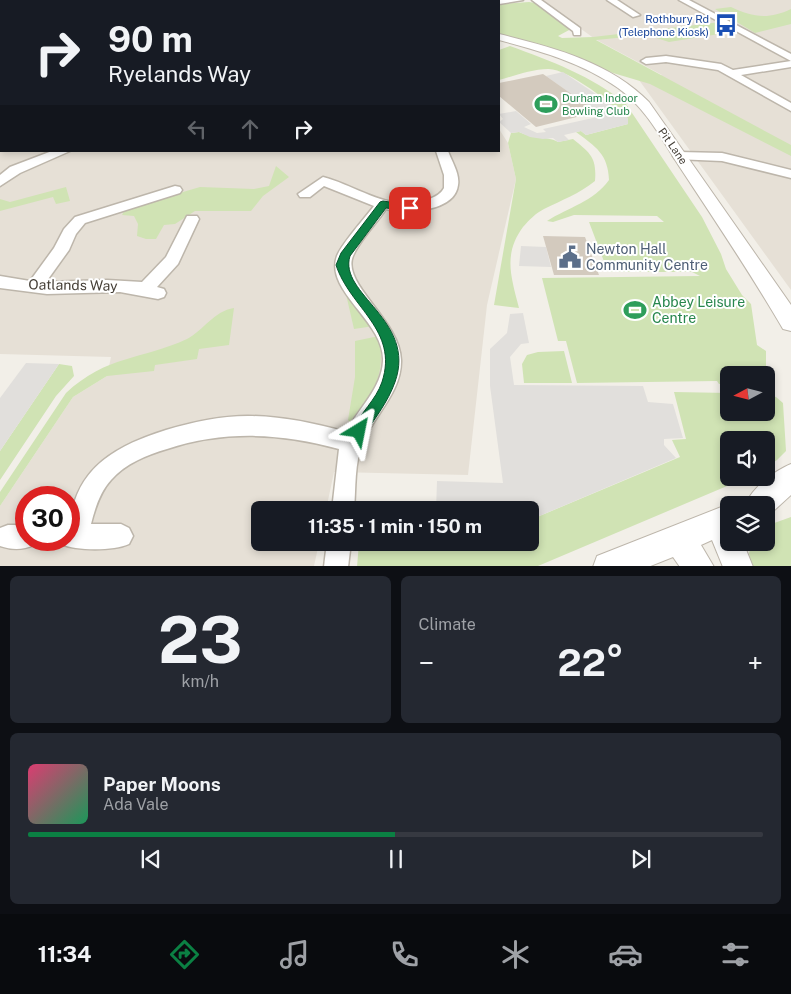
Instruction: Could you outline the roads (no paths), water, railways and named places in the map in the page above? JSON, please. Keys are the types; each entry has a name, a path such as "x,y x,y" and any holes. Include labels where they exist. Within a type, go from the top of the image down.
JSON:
{"street":[{"path":"500,2 519,0"},
{"path":"536,0 577,30 577,33"},
{"path":"611,0 636,15"},
{"path":"683,0 791,58"},
{"name":"Pit Lane","path":"500,37 570,60 623,87 646,108 791,323"},
{"path":"771,46 788,44"},
{"path":"646,61 666,59 708,64 732,73 791,108"},
{"path":"732,73 791,64"},
{"path":"0,182 15,170 61,152"},
{"path":"305,194 323,181 383,204 410,208 432,204 448,194 452,182 442,152"},
{"path":"679,156 722,157 791,174"},
{"path":"0,166 15,170"},
{"path":"35,286 61,250 68,232 80,220 175,190"},
{"path":"343,501 346,472 352,444 389,382 392,364 391,347 387,333 354,291 347,280 342,265 345,256 383,204"},
{"path":"66,212 80,220"},
{"name":"Oatlands Way","path":"0,282 52,288 123,286 152,290 172,260 192,219"},
{"path":"80,517 94,484 110,466 126,455 187,433 218,427 254,427 310,432 352,444"},
{"path":"791,477 759,505 791,497"},
{"path":"608,566 679,540 720,522"},
{"path":"80,536 121,536"},
{"path":"679,540 699,566"},
{"path":"336,566 338,551"},
{"path":"733,551 738,566"}],"place":[{"name":"Rothbury Rd (Telephone Kiosk)","path":"726,25"},
{"name":"Durham Indoor Bowling Club","path":"546,104"},
{"name":"Newton Hall Community Centre","path":"570,257"},
{"name":"Abbey Leisure Centre","path":"635,310"}]}
